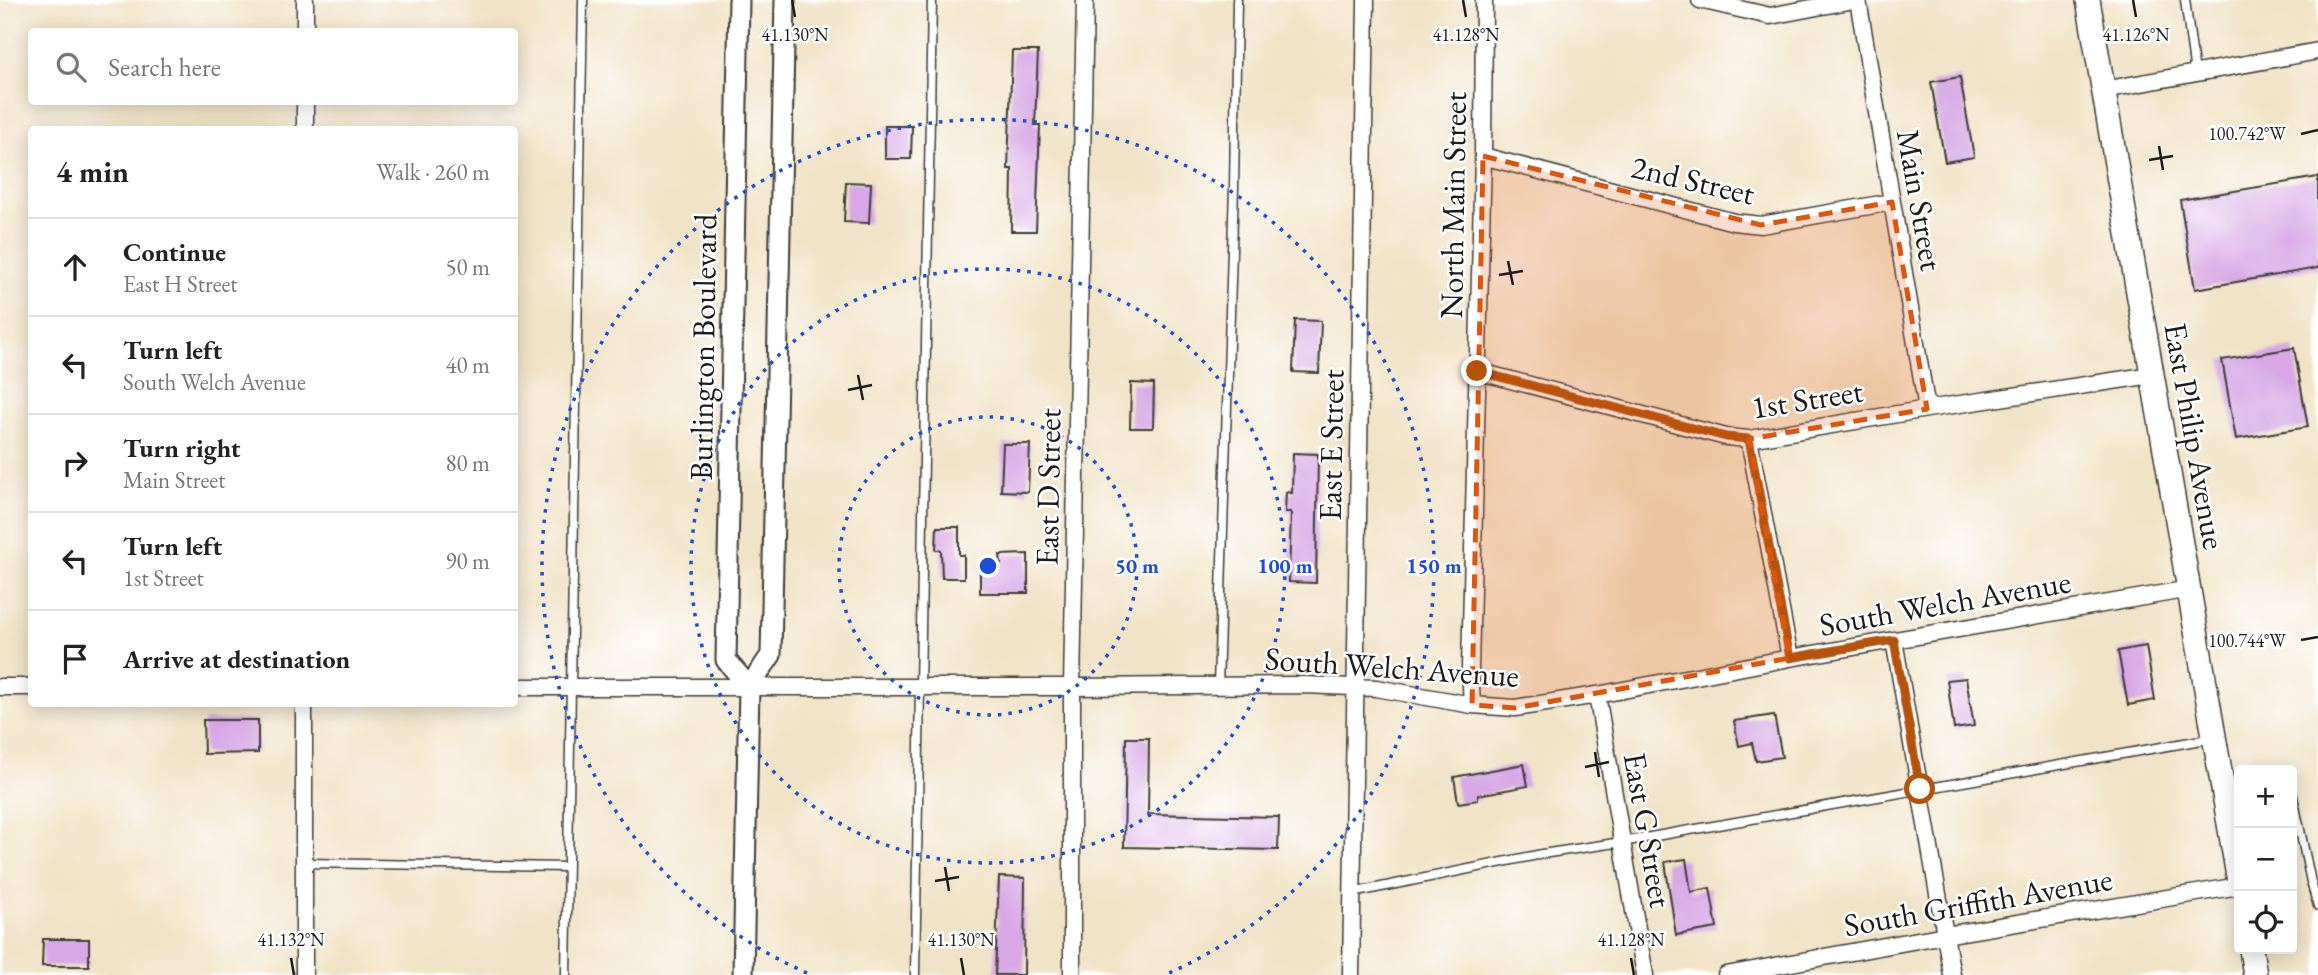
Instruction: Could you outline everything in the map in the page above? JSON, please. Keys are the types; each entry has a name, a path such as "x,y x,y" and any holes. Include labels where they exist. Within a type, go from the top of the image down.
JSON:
{"main road":[{"name":"East Philip Avenue","path":"2088,0 2234,857"},
{"path":"2252,954 2255,975"}],"street":[{"path":"305,0 305,28"},
{"name":"Burlington Boulevard","path":"739,0 726,660 749,687"},
{"path":"743,975 749,687 771,655 785,0"},
{"name":"East D Street","path":"1072,975 1072,687 1085,0"},
{"name":"East E Street","path":"1351,975 1366,0"},
{"name":"North Main Street","path":"1472,705 1470,668 1483,156 1484,0"},
{"path":"1700,0 1770,16 1856,0"},
{"name":"Main Street","path":"1856,0 1927,409"},
{"path":"2103,90 2318,51"},
{"path":"305,105 305,126"},
{"name":"2nd Street","path":"1483,156 1734,222 1761,225 1892,202"},
{"name":"1st Street","path":"1477,371 1726,437 1749,439 2152,375"},
{"path":"1749,439 1790,658"},
{"name":"South Welch Avenue","path":"518,687 1304,685 1376,688 1472,705 1515,708 2190,589"},
{"path":"1894,640 1952,975"},
{"path":"0,687 28,687"},
{"name":"East G Street","path":"1597,695 1645,975"},
{"path":"304,707 304,975"},
{"name":"South Griffith Avenue","path":"1726,975 2234,886"}],"lane":[{"path":"566,975 583,0"},
{"path":"915,975 932,0"},
{"path":"1218,685 1234,188 1237,0"},
{"path":"2185,0 2195,73"},
{"path":"1352,893 1542,854 2213,738"},
{"path":"2297,816 2318,906"},
{"path":"303,863 567,867"}],"highlighted area":[{"path":"1483,156 1761,225 1892,202 1927,409 1749,439 1790,658 1515,708 1472,705"}],"building":[{"path":"1012,51 1038,51 1035,125 1040,125 1036,231 1011,231 1012,169 1008,169"},
{"path":"1960,77 1974,157 1945,162 1931,82"},
{"path":"885,126 912,126 911,159 885,159"},
{"path":"2318,177 2318,268 2195,289 2180,200"},
{"path":"846,182 871,183 869,223 844,222"},
{"path":"1295,320 1321,321 1319,373 1293,372"},
{"path":"2294,348 2308,427 2236,439 2222,360"},
{"path":"1131,383 1154,384 1153,428 1130,428"},
{"path":"1003,444 1030,444 1028,492 1001,491"},
{"path":"1293,453 1318,454 1316,583 1289,582 1291,512 1285,512 1286,492 1292,493"},
{"path":"937,527 959,527 959,555 964,555 964,578 942,578 941,550 936,550"},
{"path":"1028,554 1028,593 980,593 980,563 1001,563 1000,555"},
{"path":"2146,646 2155,700 2128,705 2118,651"},
{"path":"1966,678 1974,726 1954,729 1947,680"},
{"path":"1774,715 1782,757 1756,761 1752,743 1739,746 1734,721"},
{"path":"203,720 258,720 258,753 204,754"},
{"path":"1126,738 1149,738 1148,814 1279,817 1278,850 1124,847"},
{"path":"1524,764 1528,786 1478,795 1478,800 1458,803 1454,777"},
{"path":"1686,859 1691,892 1710,888 1717,928 1676,935 1665,862"},
{"path":"999,877 1025,878 1024,975 995,975"},
{"path":"43,939 89,939 89,966 42,966"}],"route":[{"path":"1477,371 1726,437 1749,439 1790,658 1894,640 1920,789"}]}
